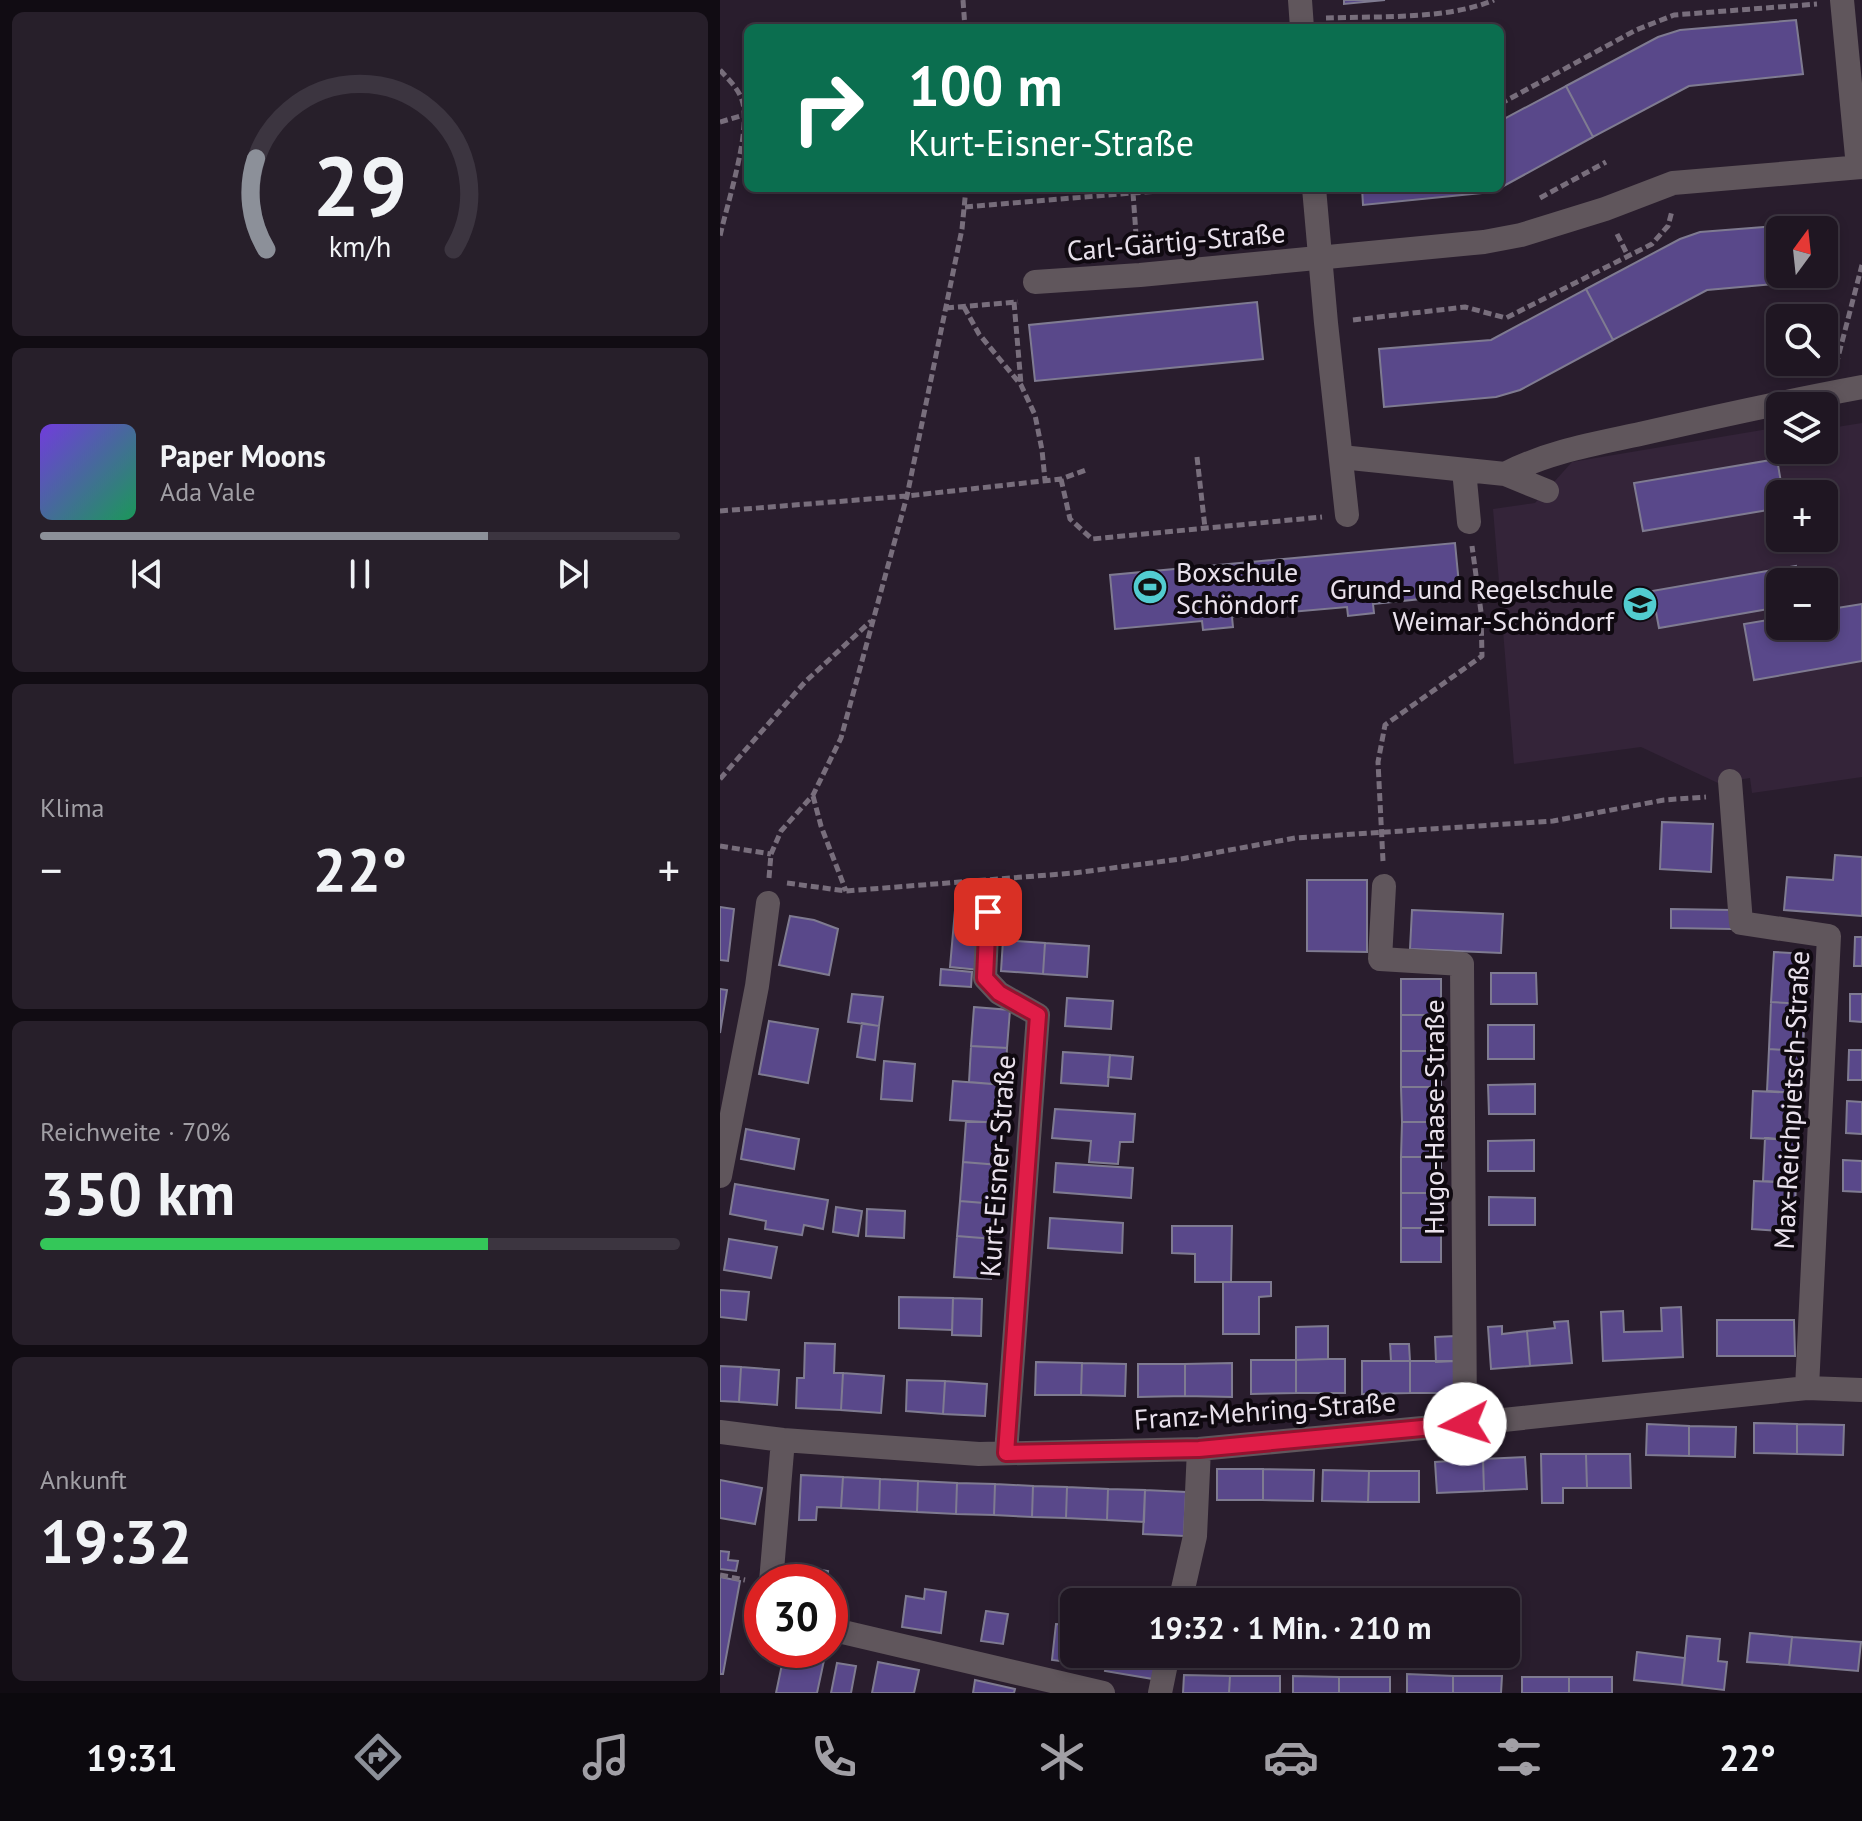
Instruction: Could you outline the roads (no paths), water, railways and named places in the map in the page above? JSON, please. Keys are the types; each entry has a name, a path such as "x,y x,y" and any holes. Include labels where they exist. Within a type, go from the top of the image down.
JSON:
{"street":[{"name":"Carl-Gärtig-Straße","path":"1035,282 1321,259 1484,242 1521,235 1605,209 1673,183 1860,167 1842,1"},
{"name":"Carl-Gärtig-Straße","path":"1314,192 1347,515"},
{"path":"1505,474 1529,461 1585,446 1723,414 1862,387"},
{"path":"1341,457 1505,474 1547,491"},
{"path":"1464,470 1469,522"},
{"name":"Max-Reichpietsch-Straße","path":"1730,788 1741,923 1829,936 1807,1388"},
{"name":"Hugo-Haase-Straße","path":"1384,886 1380,959 1462,964 1465,1424"},
{"path":"720,1176 757,986 768,903"},
{"name":"Kurt-Eisner-Straße","path":"988,912 985,978 999,993 1038,1015 1006,1453"},
{"name":"Franz-Mehring-Straße","path":"720,1432 783,1440 979,1454 1199,1449 1807,1388 1862,1390"},
{"path":"773,1564 783,1440"},
{"path":"1183,1588 1195,1536 1199,1449"},
{"path":"848,1633 1103,1693"},
{"path":"1160,1693 1165,1668"}],"place":[{"name":"Boxschule Schöndorf","path":"1150,587"},
{"name":"Grund- und Regelschule Weimar-Schöndorf","path":"1640,604"}]}
